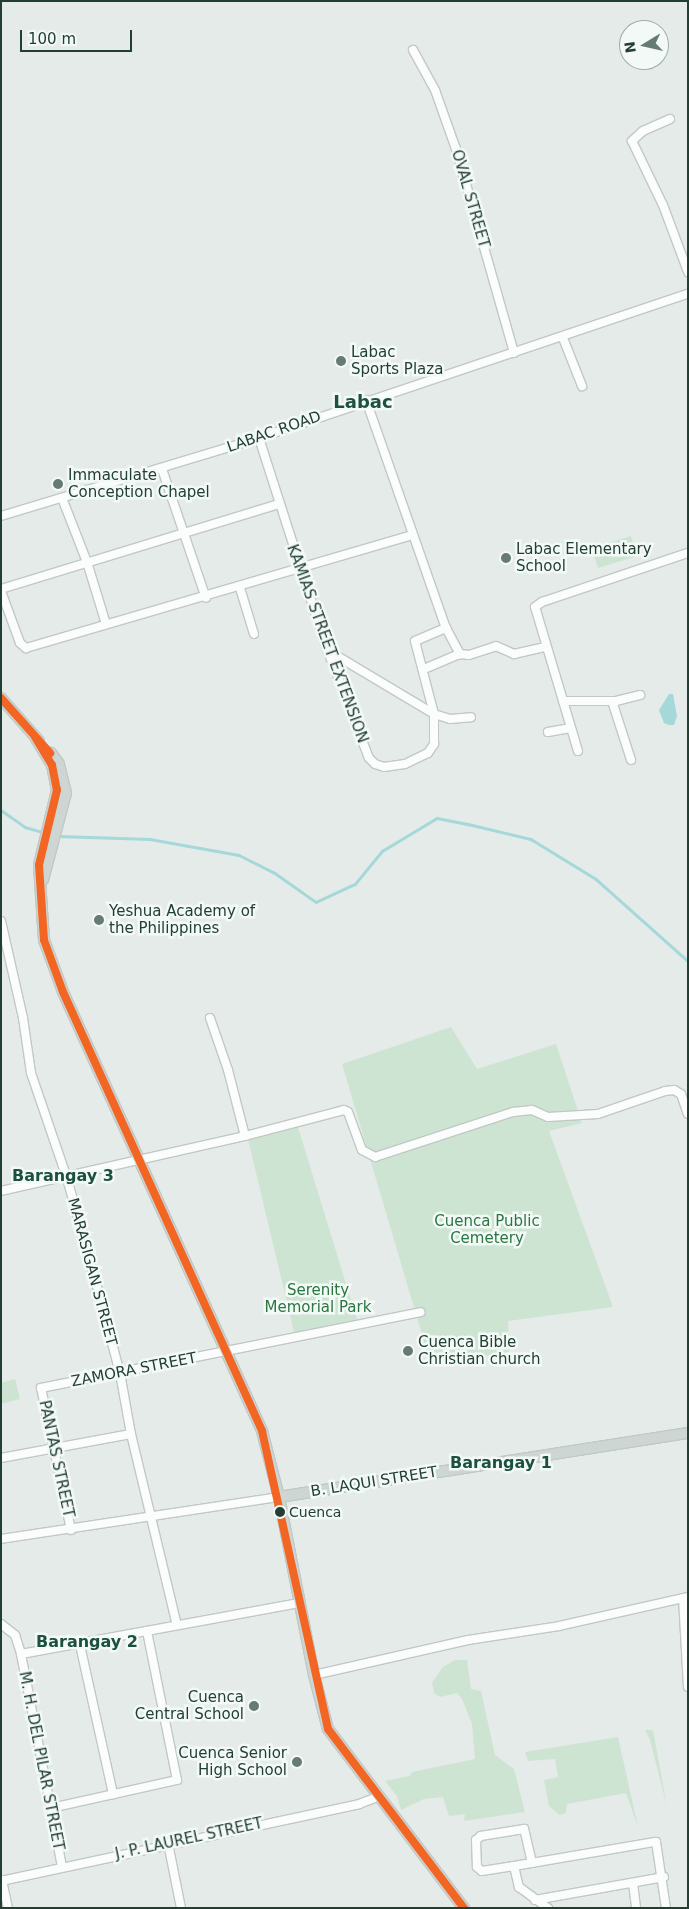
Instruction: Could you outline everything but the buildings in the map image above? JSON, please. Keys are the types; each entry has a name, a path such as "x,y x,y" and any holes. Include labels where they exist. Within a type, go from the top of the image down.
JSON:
{"main road":[{"path":"1,698 35,737 56,774 59,804 43,866 42,880 42,920 52,965 262,1431 280,1497 299,1603 314,1675 328,1729 377,1796 464,1908"},
{"name":"B. LAQUI STREET","path":"280,1497 688,1433"}],"street":[{"name":"OVAL STREET","path":"413,50 435,90 456,149 514,353"},
{"path":"670,119 643,131 632,141 663,205 688,272"},
{"name":"LABAC ROAD","path":"1,516 259,438 366,400 562,338 688,294"},
{"path":"562,338 582,386"},
{"path":"366,400 446,628 460,654"},
{"name":"KAMIAS STREET EXTENSION","path":"259,438 278,504 327,650 368,758 375,764 384,767 405,764 428,753 434,744 434,714 424,669 415,641 446,628"},
{"path":"162,468 206,598"},
{"path":"62,498 87,562 106,624"},
{"path":"278,504 1,590 20,642 26,648 106,624 206,598 413,535"},
{"path":"578,751 564,701 535,614 538,604 688,554"},
{"path":"240,588 254,634"},
{"path":"424,669 460,654 469,655 496,646 514,654 545,647"},
{"path":"327,650 434,714 450,720 471,717"},
{"path":"564,701 612,702 640,695"},
{"path":"612,702 631,760"},
{"path":"548,732 571,728"},
{"name":"MARASIGAN STREET","path":"1,921 23,1018 31,1073 66,1175 120,1373 131,1434 177,1625"},
{"path":"210,1018 228,1070 245,1136"},
{"path":"1,1191 138,1158 245,1136 344,1110 348,1112 362,1150 375,1157 513,1112 532,1110 548,1117 598,1114 665,1091 674,1090 681,1094 688,1114"},
{"name":"ZAMORA STREET","path":"41,1388 420,1312"},
{"name":"PANTAS STREET","path":"41,1388 52,1448 71,1530"},
{"path":"1,1458 131,1434"},
{"name":"B. LAQUI STREET","path":"1,1539 71,1530 280,1497"},
{"path":"314,1675 468,1640 560,1626 685,1597 688,1687"},
{"path":"21,1654 80,1645 299,1603"},
{"name":"M. H. DEL PILAR STREET","path":"1,1624 15,1634 21,1654 62,1867"},
{"path":"51,1808 177,1780 148,1631"},
{"path":"80,1645 113,1794"},
{"name":"J. P. LAUREL STREET","path":"2,1880 168,1843 359,1804 377,1796"},
{"path":"532,1863 524,1829 477,1838 478,1870 514,1866 532,1863 654,1842 658,1846 664,1878 666,1908"},
{"path":"168,1843 181,1908"},
{"path":"514,1866 519,1887 548,1908"},
{"path":"535,1900 664,1878"},
{"path":"2,1880 8,1908"},
{"path":"633,1883 636,1908"}],"green space":[{"path":"631,536 637,556 598,568 592,548"},
{"name":"Cuenca Public Cemetery","path":"451,1027 477,1069 556,1044 582,1123 549,1131 613,1307 508,1321 509,1352 431,1365 342,1064"},
{"name":"Serenity Memorial Park","path":"298,1127 358,1323 295,1336 248,1139"},
{"path":"15,1379 20,1399 1,1404 1,1383"},
{"path":"455,1660 467,1660 471,1689 481,1691 495,1755 514,1769 525,1812 464,1821 465,1814 449,1816 443,1797 424,1799 401,1810 397,1796 385,1781 409,1776 412,1772 475,1759 472,1724 462,1699 457,1693 440,1697 434,1693 432,1683 443,1667"},
{"path":"645,1730 653,1730 667,1807 650,1740"},
{"path":"618,1737 638,1827 626,1793 567,1804 566,1813 559,1815 549,1806 544,1780 558,1777 555,1759 528,1761 525,1752"}],"water":[{"path":"669,694 673,694 677,716 674,725 664,723 659,710"}],"waterway":[{"path":"1,810 25,827 43,832"},
{"path":"58,836 150,839 239,855 275,873 316,902 355,884 382,851 437,818 468,824 531,839 596,879 688,961"}],"transit line":[{"path":"1,698 50,753"},
{"path":"35,737 52,765 57,790 39,865 44,940 63,992 262,1431 328,1729 464,1908"}],"place":[{"name":"Labac Sports Plaza","path":"341,361"},
{"name":"Immaculate Conception Chapel","path":"58,484"},
{"name":"Labac Elementary School","path":"506,558"},
{"name":"Yeshua Academy of the Philippines","path":"99,920"},
{"name":"Cuenca Bible Christian church","path":"408,1351"},
{"name":"Cuenca","path":"280,1512"},
{"name":"Cuenca Central School","path":"254,1706"},
{"name":"Cuenca Senior High School","path":"297,1762"}],"district":[{"name":"Labac","path":"363,402"},
{"name":"Barangay 3","path":"63,1176"},
{"name":"Barangay 1","path":"501,1463"},
{"name":"Barangay 2","path":"87,1642"}]}
